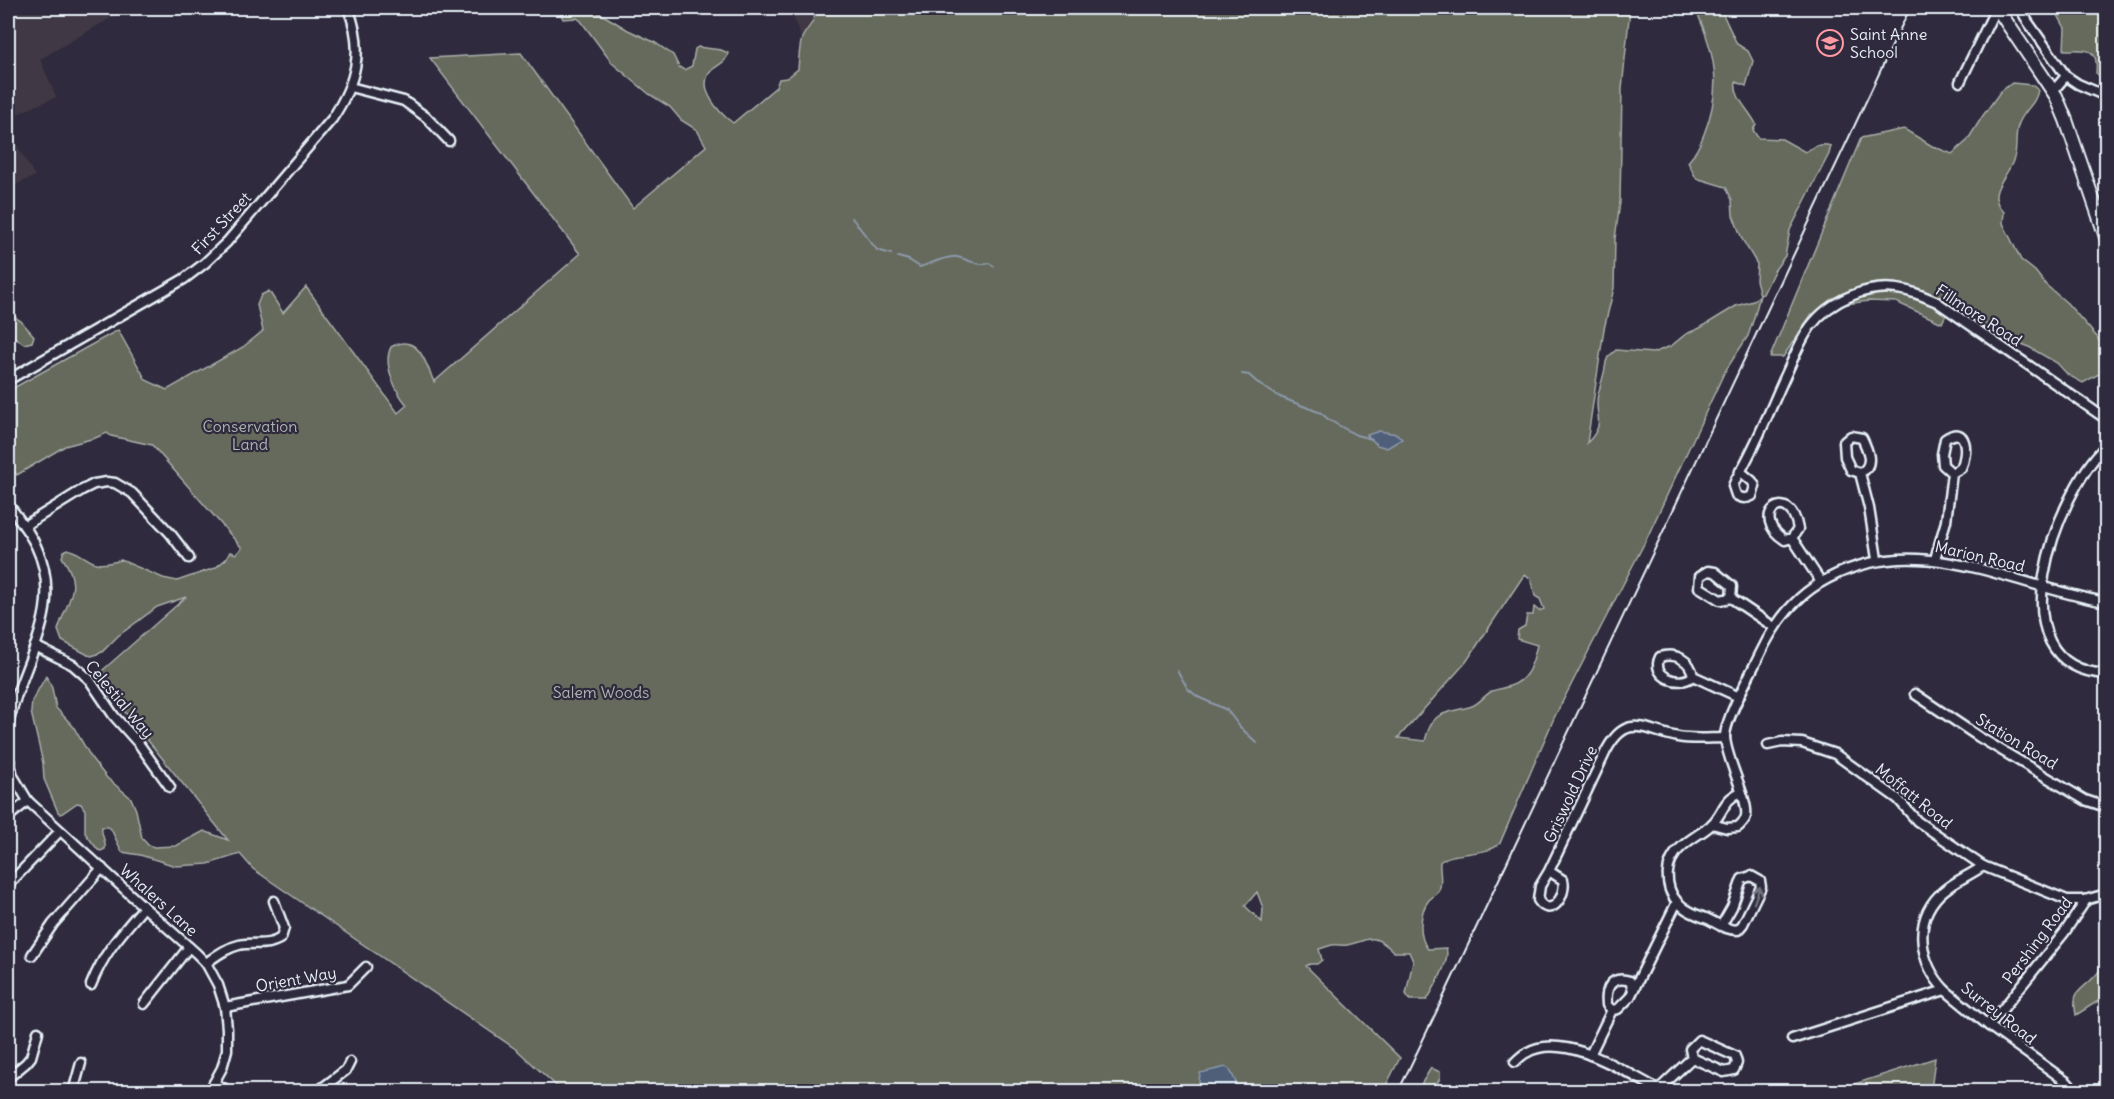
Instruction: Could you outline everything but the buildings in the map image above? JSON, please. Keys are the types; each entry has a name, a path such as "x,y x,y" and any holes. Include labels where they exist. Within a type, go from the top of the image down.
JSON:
{"main road":[{"path":"1997,8 2050,88 2066,120 2106,237"}],"street":[{"name":"First Street","path":"8,380 169,288 205,264 226,242 332,119 350,87 357,52 352,18 348,8"},
{"path":"1960,82 1997,8"},
{"path":"2020,8 2066,76 2106,96"},
{"path":"2050,88 2066,76"},
{"path":"350,87 404,101 426,117 449,141"},
{"name":"Fillmore Road","path":"1740,471 1811,325 1840,300 1875,289 1900,289 1937,302 2106,419"},
{"path":"2106,446 2083,473 2066,508 2053,542 2042,587 2045,628 2056,651 2062,659 2075,668 2085,672 2106,674"},
{"path":"1860,473 1869,508 1877,559"},
{"path":"1935,559 1946,521 1952,473"},
{"path":"24,526 94,484 115,483 132,493 170,532 189,558"},
{"path":"8,504 24,526 41,558 47,588 45,616 18,690 8,726"},
{"path":"1792,538 1821,582"},
{"name":"Marion Road","path":"1725,738 1739,697 1774,627 1793,604 1821,582 1845,569 1877,559 1935,559 2003,575 2074,596 2106,602"},
{"path":"1731,598 1774,627"},
{"name":"Celestial Way","path":"35,646 73,666 89,679 114,716 139,744 170,787"},
{"path":"1693,676 1739,697"},
{"name":"Station Road","path":"1915,694 1979,737 2085,800 2106,807"},
{"name":"Griswold Drive","path":"1549,871 1606,751 1616,735 1623,729 1643,726 1681,738 1725,738"},
{"path":"1712,824 1727,828 1738,827 1743,822 1746,807 1725,738"},
{"name":"Moffatt Road","path":"1768,745 1782,742 1802,743 1835,754 1898,799 1917,821 1983,866 2067,900 2086,900 2106,894"},
{"name":"Whalers Lane","path":"8,755 10,777 28,801 206,963 218,985 225,1007 227,1029 227,1050 222,1068 209,1092"},
{"path":"1721,926 1732,907 1742,879 1746,876 1755,876 1760,881 1761,887 1738,930 1729,930 1684,908 1677,902 1669,887 1668,878 1671,861 1680,848 1712,824 1731,797 1741,792"},
{"path":"8,817 28,801"},
{"path":"8,885 60,831"},
{"path":"1945,990 1926,963 1922,937 1926,915 1940,894 1983,866"},
{"path":"32,955 53,924 102,868"},
{"name":"Pershing Road","path":"1989,1026 2064,933 2086,900"},
{"path":"206,963 233,947 250,943 268,944 280,938 284,928 274,901"},
{"path":"1612,1010 1624,1004 1633,990 1677,902"},
{"path":"91,985 106,953 144,907"},
{"path":"144,1004 189,947"},
{"name":"Orient Way","path":"225,1007 348,985 366,967"},
{"path":"1612,1010 1607,1005 1606,999 1606,991 1610,984 1616,979 1623,978 1630,981 1633,990"},
{"name":"Surrey Road","path":"1792,1039 1945,990 1989,1026 2067,1082 2076,1092"},
{"path":"1590,1055 1612,1010"},
{"path":"8,1078 31,1057 38,1032"},
{"path":"1702,1040 1735,1056 1737,1063 1734,1070 1724,1072 1692,1058 1690,1049 1702,1040"},
{"path":"1515,1062 1526,1053 1544,1047 1562,1047 1590,1055 1661,1090 1692,1058"},
{"path":"317,1092 346,1070 350,1062"},
{"path":"73,1092 81,1063"},
{"path":"214,1083 230,1092"}],"shaded area":[{"path":"8,8 128,8 40,59 56,97 8,118"},
{"path":"790,8 870,8 809,59"},
{"path":"8,130 35,176 8,188"}],"green space":[{"path":"558,8 588,8 654,42 673,55 679,67 684,70 692,66 695,49 698,47 728,53 724,61 707,77 706,84 711,99 721,113 733,123 776,87 779,79 787,78 798,69 802,38 815,16 816,11 811,8 1630,8 1622,89 1620,202 1615,239 1614,288 1604,329 1587,443 1597,430 1598,394 1606,362 1616,350 1653,353 1671,346 1686,334 1736,306 1753,301 1760,295 1748,336 1724,373 1646,540 1554,718 1500,843 1487,850 1453,856 1440,862 1440,887 1423,911 1421,931 1428,949 1446,948 1447,953 1441,974 1427,1000 1410,1000 1406,994 1413,961 1409,952 1394,952 1376,939 1319,949 1322,960 1317,964 1306,966 1400,1058 1383,1091 562,1091 517,1050 253,869 240,854 208,864 176,866 122,852 108,827 102,827 105,849 101,851 85,833 85,810 81,804 77,803 61,814 58,812 44,779 43,763 31,712 32,701 46,676 52,688 56,708 73,726 92,759 107,778 131,798 142,838 148,845 176,846 204,831 228,840 96,676 186,597 157,607 118,636 102,652 92,656 62,641 58,630 73,586 69,568 62,557 64,551 68,549 92,562 102,564 121,560 163,578 177,581 215,568 226,559 230,552 236,554 242,548 152,445 111,436 107,433 65,446 17,475 10,466 8,467 8,391 118,330 146,380 167,390 243,347 263,331 257,305 261,295 269,291 283,313 306,287 398,413 407,405 389,369 391,347 400,343 414,346 424,359 434,382 580,254 430,58 521,53 633,208 706,146 697,130 681,120 670,107 649,94 612,63 581,21 577,18 563,19","holes":["1524,575 1531,578 1535,596 1540,599 1544,609 1539,611 1534,607 1533,615 1527,615 1525,626 1518,630 1517,639 1537,645 1532,664 1526,675 1510,686 1492,691 1472,706 1440,715 1431,724 1425,741 1398,738 1466,662","1257,892 1263,908 1262,922 1245,906"]},
{"path":"1695,8 1720,8 1737,44 1748,51 1753,61 1746,86 1736,82 1736,88 1739,98 1756,124 1753,130 1758,138 1782,139 1805,152 1818,146 1831,146 1790,230 1785,256 1774,271 1763,294 1760,295 1756,280 1757,264 1742,239 1733,215 1732,200 1726,187 1696,178 1688,162 1697,149 1710,117 1715,85 1712,55"},
{"path":"2054,8 2106,8 2106,81 2096,73 2095,58 2089,51 2064,50 2065,28"},
{"path":"2012,83 2032,85 2038,90 2035,100 2020,121 2013,162 1997,190 1998,204 2004,212 2003,223 2021,260 2067,303 2097,337 2106,352 2106,370 2083,383 2068,375 2057,363 2027,346 1998,335 1974,314 1952,302 1942,323 1896,302 1869,301 1830,306 1811,315 1783,357 1770,357 1861,138 1904,129 1932,146 1952,154 1967,141 2000,92"},
{"path":"8,313 21,321 34,336 32,342 24,344 8,332"},
{"path":"2106,955 2106,1001 2098,1001 2076,1015 2076,995 2097,974"},
{"path":"1935,1058 1931,1091 1833,1091"},
{"path":"1431,1068 1440,1072 1440,1078 1433,1091 1417,1091"}],"water":[{"path":"1379,431 1397,434 1402,439 1387,448 1377,445 1367,435"},
{"path":"1226,1067 1230,1070 1240,1091 1198,1091 1200,1073"}],"waterway":[{"path":"852,218 877,250 891,254"},
{"path":"898,257 909,260 920,267 953,257 977,263 989,263 994,266"},
{"path":"1242,374 1249,375 1280,397 1321,413 1356,435 1372,439"},
{"path":"1177,670 1188,689 1198,697 1227,710 1240,727 1257,743"}],"railway":[{"path":"1398,1092 1910,8"}],"place":[{"name":"Saint Anne School","path":"1830,43"}],"park label":[{"name":"Conservation Land","path":"250,435"},
{"name":"Salem Woods","path":"601,692"}]}
